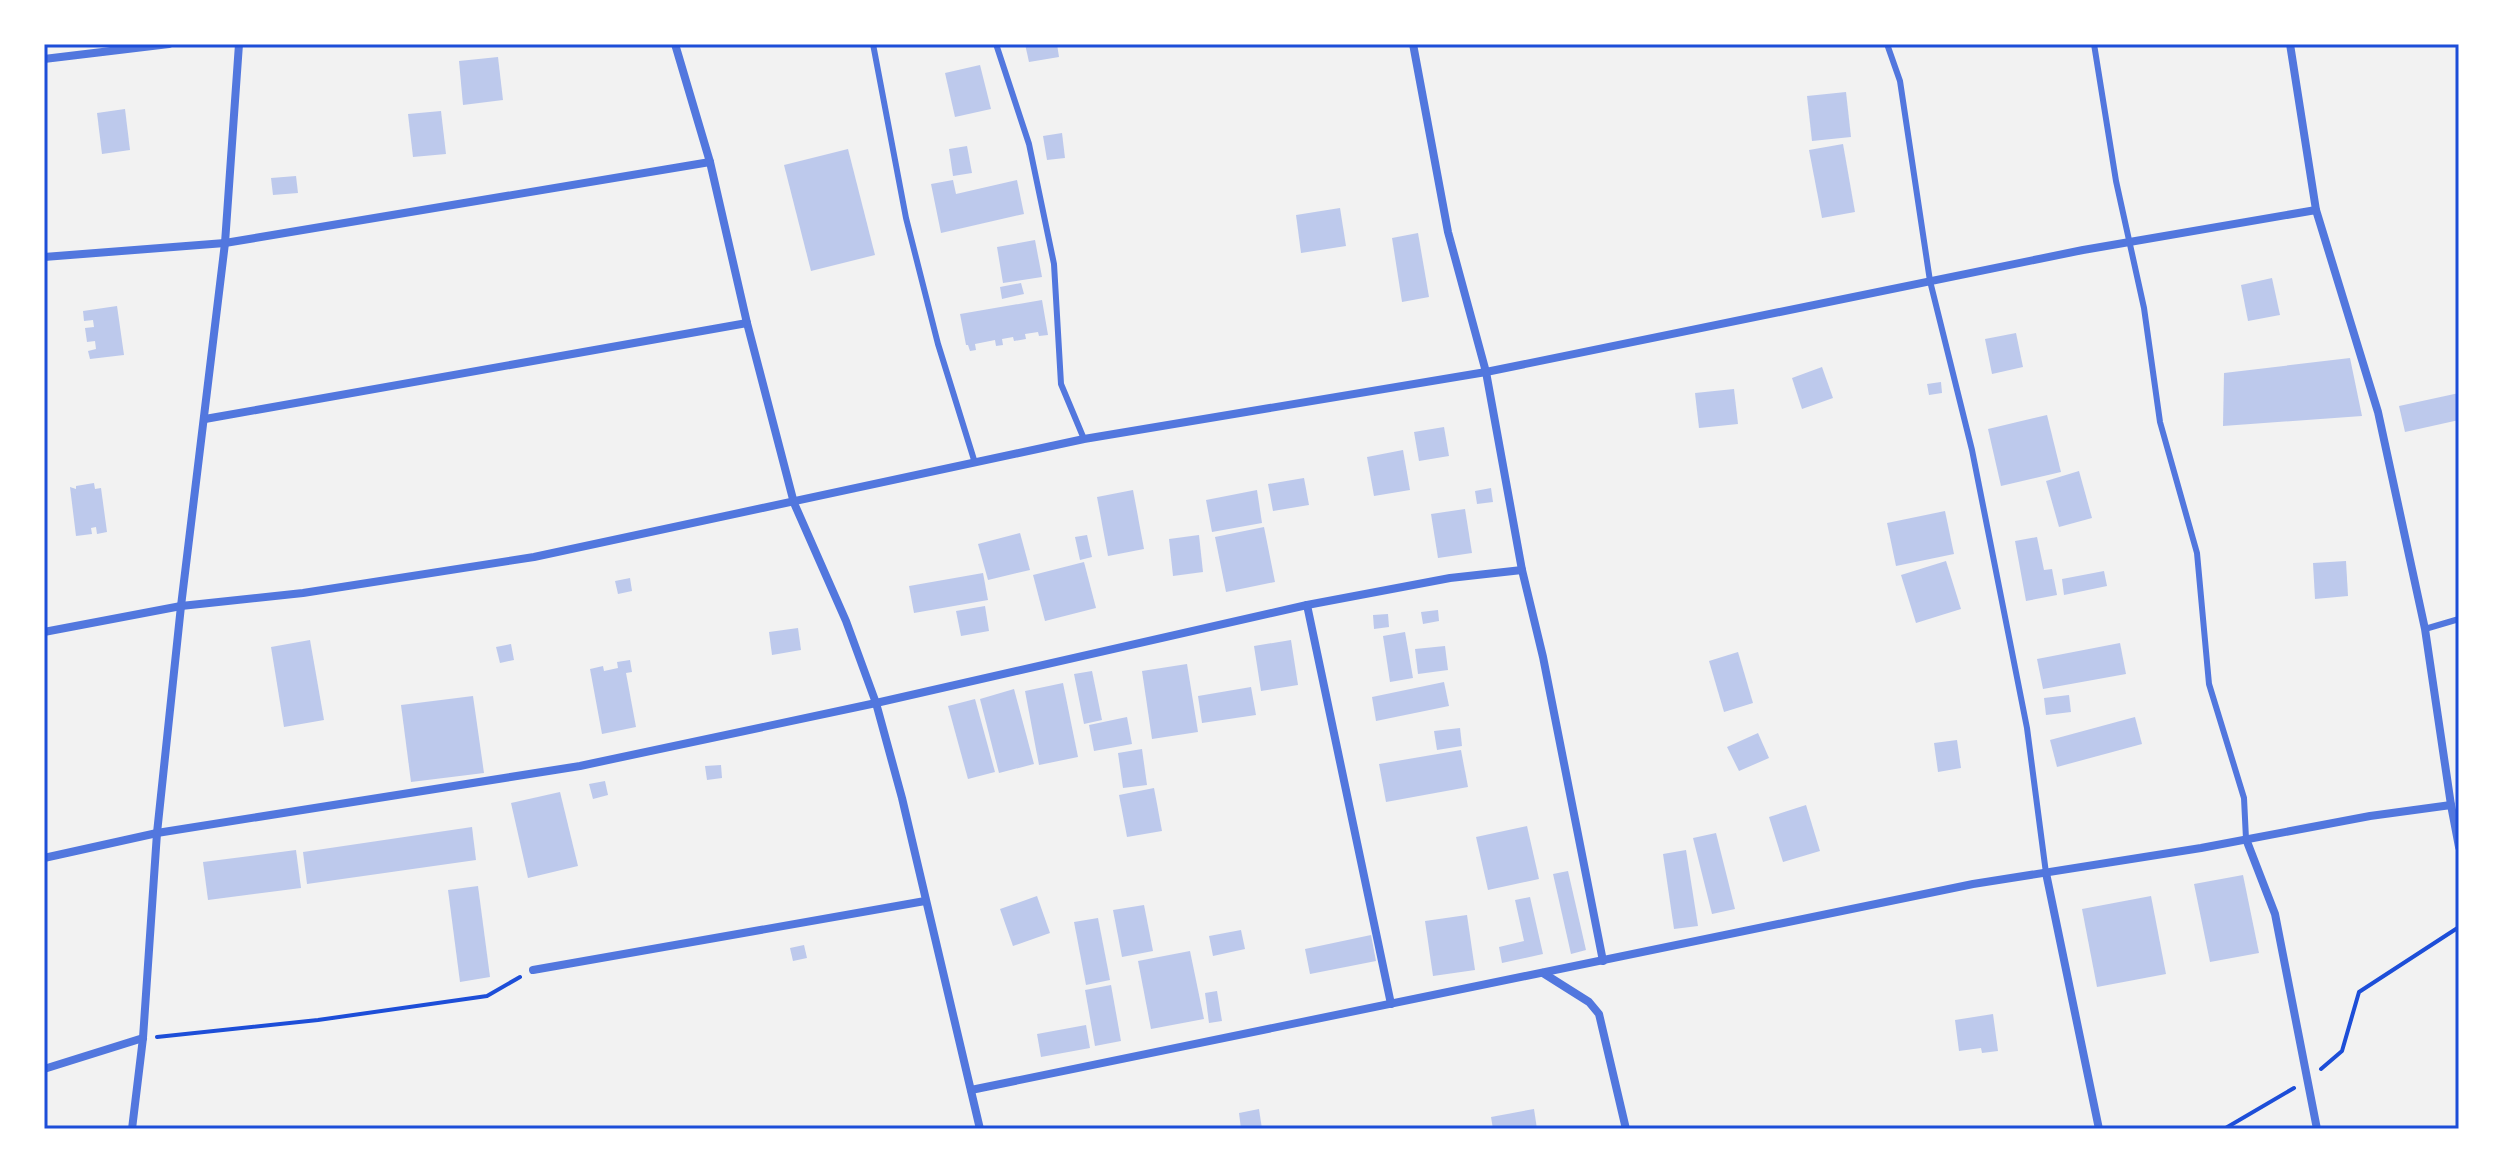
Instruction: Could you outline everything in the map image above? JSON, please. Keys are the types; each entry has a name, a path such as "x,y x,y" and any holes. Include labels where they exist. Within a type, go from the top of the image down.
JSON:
{"street":[{"path":"44,59 169,44"},
{"path":"132,1129 143,1038 157,833 225,243 239,44"},
{"path":"675,44 710,162 747,323 794,503 846,621 876,703 902,798 980,1129"},
{"path":"1413,44 1448,232 1486,372 1522,570 1546,671 1603,961"},
{"path":"2290,44 2316,210 2378,412 2425,629 2459,847"},
{"path":"44,257 225,243 710,162"},
{"path":"44,632 181,606 303,593 534,557 1084,439 1486,372 1930,281 2316,210"},
{"path":"205,419 747,323"},
{"path":"44,858 157,833 580,766 876,703 1307,605 1450,578 1522,570"},
{"path":"1307,605 1391,1004"},
{"path":"971,1090 1959,887 2370,816 2451,805"},
{"path":"2246,839 2275,914 2317,1129"},
{"path":"2046,873 2099,1129"},
{"path":"533,970 925,901"},
{"path":"1542,973 1589,1002 1599,1014 1626,1129"},
{"path":"44,1069 143,1038"}],"lane":[{"path":"873,44 906,218 938,344 975,463"},
{"path":"996,44 1029,144 1054,264 1061,384 1084,439"},
{"path":"1887,44 1900,81 1930,281 1972,450 2027,728 2046,873"},
{"path":"2094,44 2116,181 2144,308 2160,422 2197,553 2209,684 2244,798 2246,839"},
{"path":"2425,629 2459,619"}],"path":[{"path":"2224,1129 2307,1080 2342,1051 2359,992 2459,927"},
{"path":"143,1038 318,1020 487,996 533,970"}],"building":[{"path":"1025,44 1057,44 1059,57 1029,62"},
{"path":"498,57 503,100 463,105 459,61"},
{"path":"980,65 991,109 955,117 945,73"},
{"path":"1846,92 1851,137 1812,141 1807,96"},
{"path":"125,109 130,150 102,154 97,113"},
{"path":"441,111 446,154 413,157 408,114"},
{"path":"1062,133 1065,158 1047,160 1043,136"},
{"path":"1843,144 1855,212 1822,218 1809,150"},
{"path":"967,146 972,173 953,176 949,149"},
{"path":"848,149 875,255 811,271 784,165"},
{"path":"296,176 298,193 273,195 271,178"},
{"path":"953,180 956,194 1017,180 1024,214 941,233 931,184"},
{"path":"1340,208 1346,246 1301,253 1296,215"},
{"path":"1418,233 1429,297 1402,302 1392,238"},
{"path":"1035,240 1042,277 1003,283 997,247"},
{"path":"2272,278 2280,315 2248,321 2241,285"},
{"path":"1021,283 1024,294 1002,299 1000,287"},
{"path":"1042,300 1048,335 1039,336 1038,332 1025,334 1026,339 1002,339 1003,345 996,346 995,340 975,344 976,350 970,351 966,345 960,314"},
{"path":"117,306 124,355 90,359 88,351 96,349 95,341 87,342 85,328 94,327 93,320 84,321 83,311"},
{"path":"2016,333 2023,367 1992,374 1985,339"},
{"path":"2350,358 2362,416 2223,426 2224,373"},
{"path":"1822,367 1833,398 1802,409 1792,378"},
{"path":"1941,382 1942,393 1929,395 1927,384"},
{"path":"1734,389 1738,424 1699,428 1695,393"},
{"path":"2459,393 2459,420 2405,432 2399,406"},
{"path":"2047,415 2061,472 2001,486 1988,429"},
{"path":"1444,427 1449,456 1419,461 1414,432"},
{"path":"1403,450 1410,490 1374,496 1367,457"},
{"path":"2079,471 2092,518 2059,527 2046,481"},
{"path":"1304,478 1309,505 1273,511 1268,484"},
{"path":"94,483 95,489 101,488 107,532 97,534 96,527 91,528 92,534 76,536 70,487 76,489 76,486"},
{"path":"1491,488 1493,502 1477,504 1475,491"},
{"path":"1133,490 1144,549 1108,556 1097,497"},
{"path":"1257,490 1262,523 1212,532 1206,500"},
{"path":"1465,509 1472,553 1438,558 1431,514"},
{"path":"1945,511 1954,554 1896,566 1887,523"},
{"path":"1264,527 1275,582 1226,592 1215,537"},
{"path":"1020,533 1030,570 988,580 978,544"},
{"path":"1087,535 1092,557 1080,560 1075,537"},
{"path":"1199,535 1203,572 1173,576 1169,539"},
{"path":"2037,537 2044,570 2052,569 2057,595 2026,601 2015,541"},
{"path":"1946,561 1961,609 1916,623 1901,575"},
{"path":"2346,561 2348,596 2315,599 2313,563"},
{"path":"1084,562 1096,608 1045,621 1033,575"},
{"path":"2104,571 2107,586 2064,595 2062,579"},
{"path":"983,573 988,600 914,613 909,586"},
{"path":"630,578 632,591 618,594 615,581"},
{"path":"985,606 989,631 961,636 956,611"},
{"path":"1438,610 1439,621 1423,624 1421,612"},
{"path":"1388,614 1389,627 1374,629 1373,615"},
{"path":"798,628 801,650 772,655 769,632"},
{"path":"1405,632 1413,678 1390,682 1383,636"},
{"path":"310,640 324,720 284,727 271,647"},
{"path":"1291,640 1298,685 1261,691 1254,646"},
{"path":"2120,643 2126,674 2043,689 2037,659"},
{"path":"511,644 514,660 500,663 496,647"},
{"path":"1445,646 1448,670 1418,674 1415,649"},
{"path":"1738,652 1753,703 1724,712 1709,661"},
{"path":"630,660 632,672 626,673 636,727 602,734 590,669 603,666 604,671 618,668 617,662"},
{"path":"1187,664 1198,732 1152,739 1142,671"},
{"path":"1092,671 1102,720 1084,724 1074,674"},
{"path":"1444,682 1449,706 1376,721 1372,697"},
{"path":"1063,683 1078,757 1039,765 1025,691"},
{"path":"1251,687 1256,715 1202,723 1198,696"},
{"path":"1014,689 1034,764 999,773 980,699"},
{"path":"2069,695 2071,712 2046,715 2044,698"},
{"path":"473,696 484,773 411,782 401,705"},
{"path":"975,699 995,772 968,779 948,706"},
{"path":"1127,717 1132,744 1094,751 1089,725"},
{"path":"2135,717 2142,744 2057,767 2050,740"},
{"path":"1460,728 1462,746 1437,750 1434,731"},
{"path":"1758,733 1769,758 1739,771 1727,747"},
{"path":"1957,740 1961,768 1938,772 1934,743"},
{"path":"1142,749 1147,785 1123,788 1118,753"},
{"path":"1461,750 1468,787 1386,802 1379,764"},
{"path":"721,765 722,778 707,780 705,766"},
{"path":"605,781 608,795 593,799 589,784"},
{"path":"1154,788 1162,831 1127,837 1119,795"},
{"path":"560,792 578,866 528,878 511,803"},
{"path":"1806,805 1820,851 1783,862 1769,817"},
{"path":"1527,826 1539,879 1488,890 1476,837"},
{"path":"472,827 476,860 307,884 303,852"},
{"path":"1716,833 1735,909 1712,914 1693,838"},
{"path":"296,850 301,888 208,900 203,862"},
{"path":"1686,850 1698,926 1674,929 1663,854"},
{"path":"1568,871 1586,950 1571,954 1553,874"},
{"path":"2243,875 2259,953 2210,962 2194,884"},
{"path":"478,886 490,977 460,982 448,890"},
{"path":"1037,896 1050,933 1013,946 1000,909"},
{"path":"2151,896 2166,974 2097,987 2082,909"},
{"path":"1530,897 1543,954 1502,963 1499,947 1524,941 1515,900"},
{"path":"1144,905 1153,951 1122,957 1113,910"},
{"path":"1467,915 1475,970 1433,976 1425,921"},
{"path":"1098,918 1110,980 1086,985 1074,922"},
{"path":"1241,930 1245,949 1213,956 1209,936"},
{"path":"1371,935 1376,961 1310,974 1305,949"},
{"path":"804,945 807,958 793,961 790,948"},
{"path":"1190,951 1204,1019 1151,1029 1138,961"},
{"path":"1111,985 1121,1041 1095,1046 1085,990"},
{"path":"1217,991 1222,1021 1209,1023 1205,993"},
{"path":"1993,1014 1998,1051 1982,1053 1981,1048 1959,1051 1955,1020"},
{"path":"1086,1025 1090,1048 1041,1057 1037,1034"},
{"path":"1259,1109 1262,1129 1241,1129 1239,1113"},
{"path":"1534,1109 1537,1129 1493,1129 1491,1117"}]}
